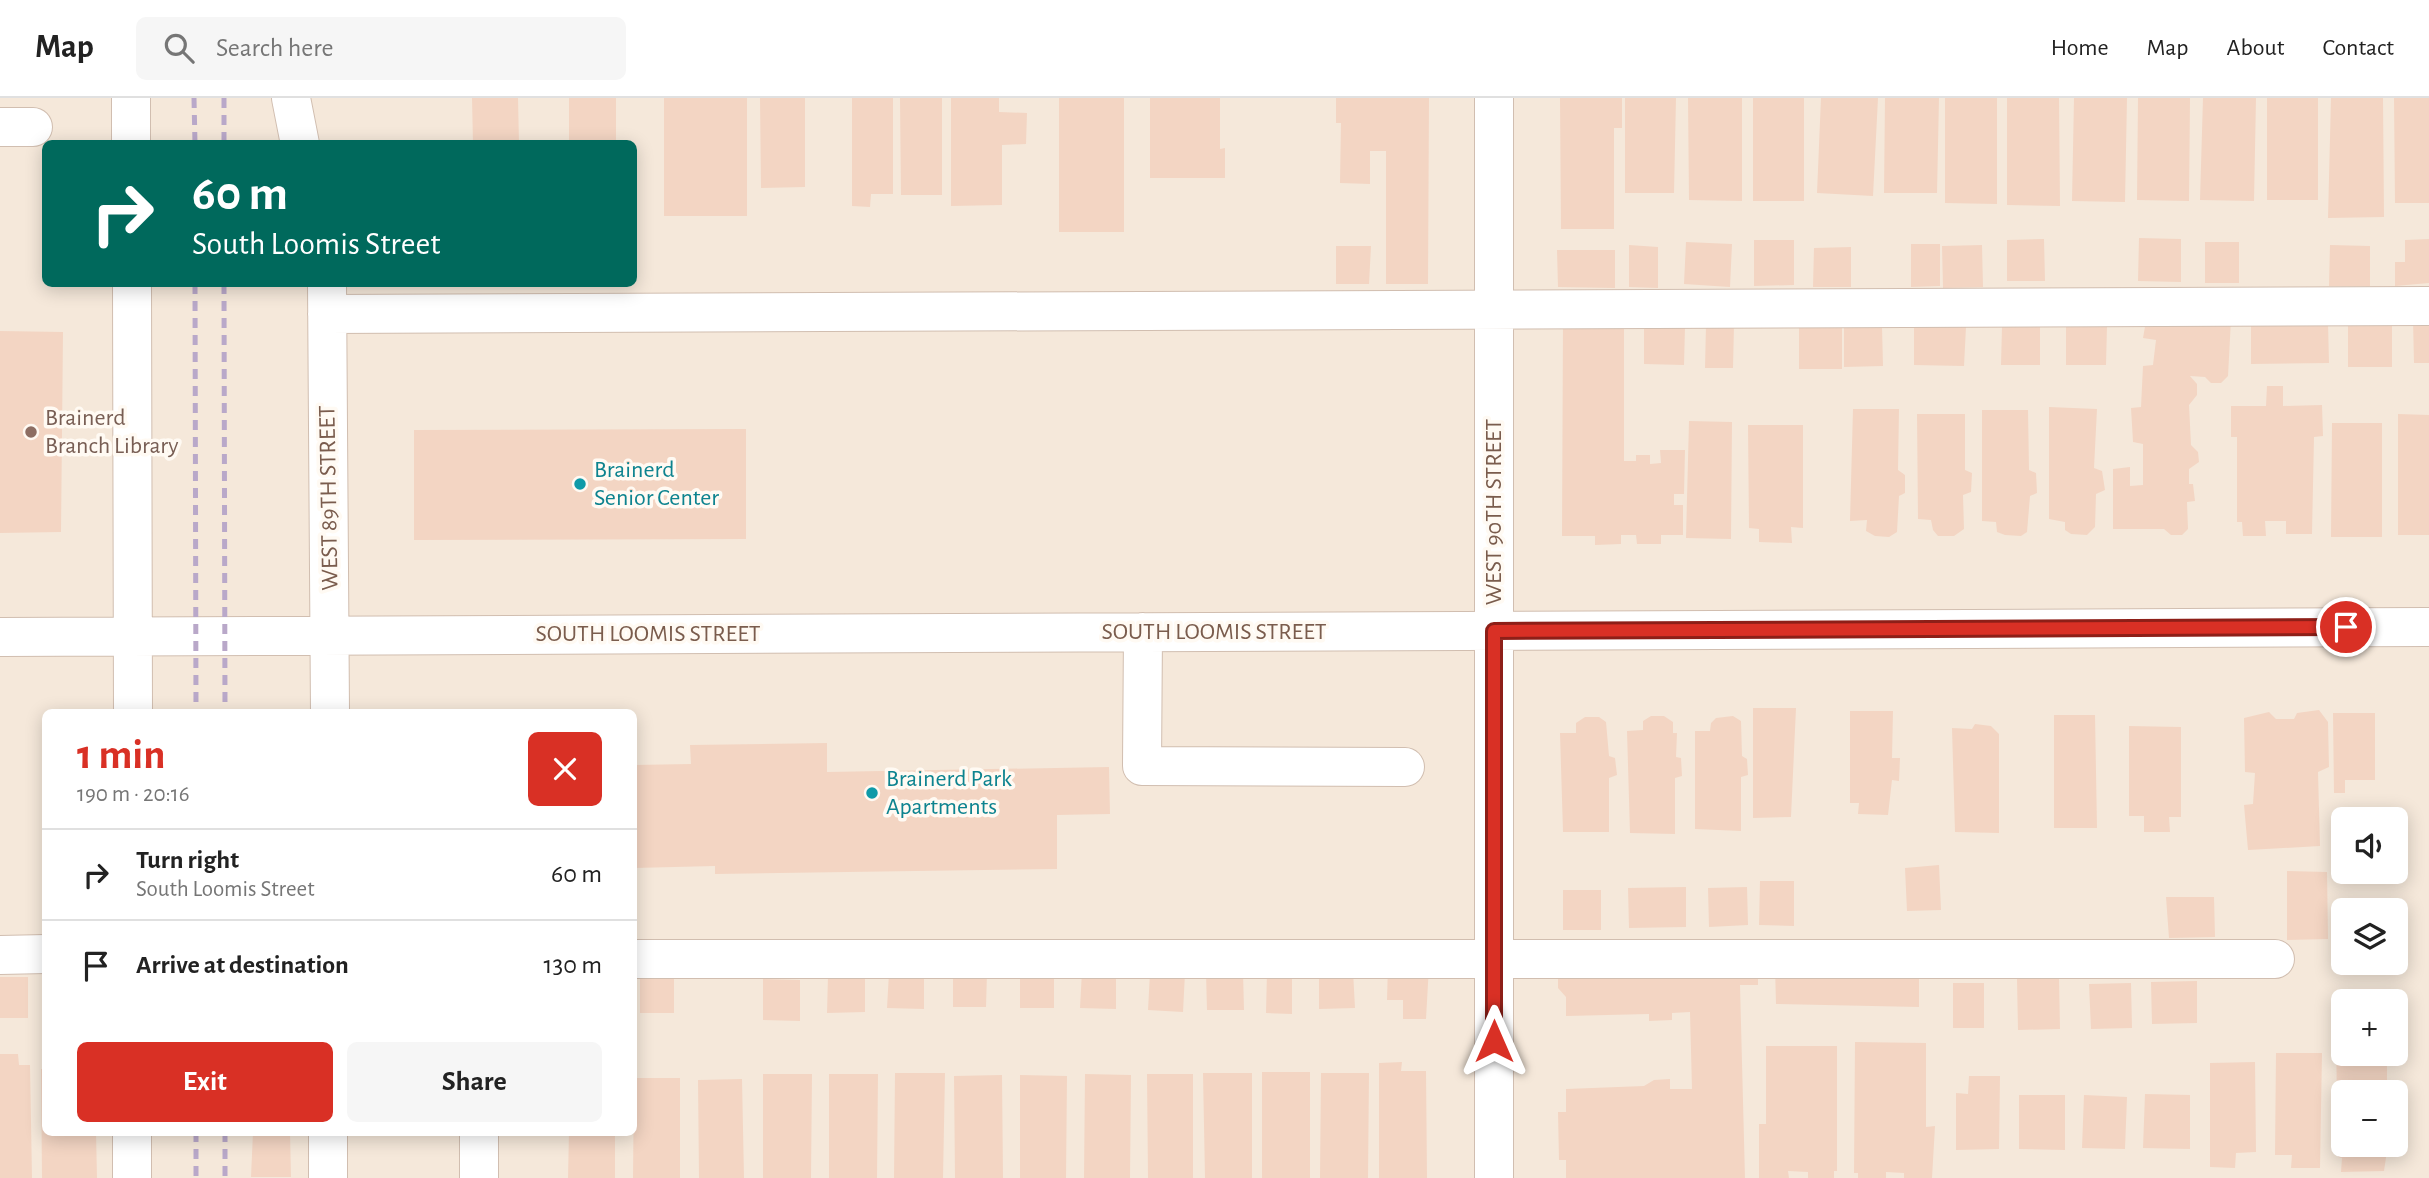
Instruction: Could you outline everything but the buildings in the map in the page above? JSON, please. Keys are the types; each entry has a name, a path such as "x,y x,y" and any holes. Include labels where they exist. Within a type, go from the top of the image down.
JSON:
{"street":[{"path":"131,98 131,140"},
{"path":"290,98 299,140"},
{"name":"WEST 90TH STREET","path":"1494,98 1494,1178"},
{"path":"132,287 133,709"},
{"path":"327,299 1494,312 2429,306"},
{"name":"WEST 89TH STREET","path":"327,299 330,709"},
{"name":"SOUTH LOOMIS STREET","path":"0,637 2429,627"},
{"path":"1143,632 1142,766 1405,767"},
{"path":"0,955 42,954"},
{"path":"637,959 2275,959"},
{"path":"132,1136 132,1178"},
{"path":"328,1136 328,1178"},
{"path":"479,1136 479,1178"}],"shaded area":[{"path":"0,98 2429,98 2429,1178 0,1178"}],"railway":[{"path":"194,98 195,140"},
{"path":"224,98 224,140"},
{"path":"195,287 196,709"},
{"path":"224,287 225,709"},
{"path":"196,1136 196,1178"},
{"path":"225,1136 225,1178"}],"place":[{"name":"Brainerd Branch Library","path":"31,432"},
{"name":"Brainerd Senior Center","path":"580,484"},
{"name":"Brainerd Park Apartments","path":"872,793"}],"route":[{"path":"1494,1041 1494,631 2346,627"}]}
